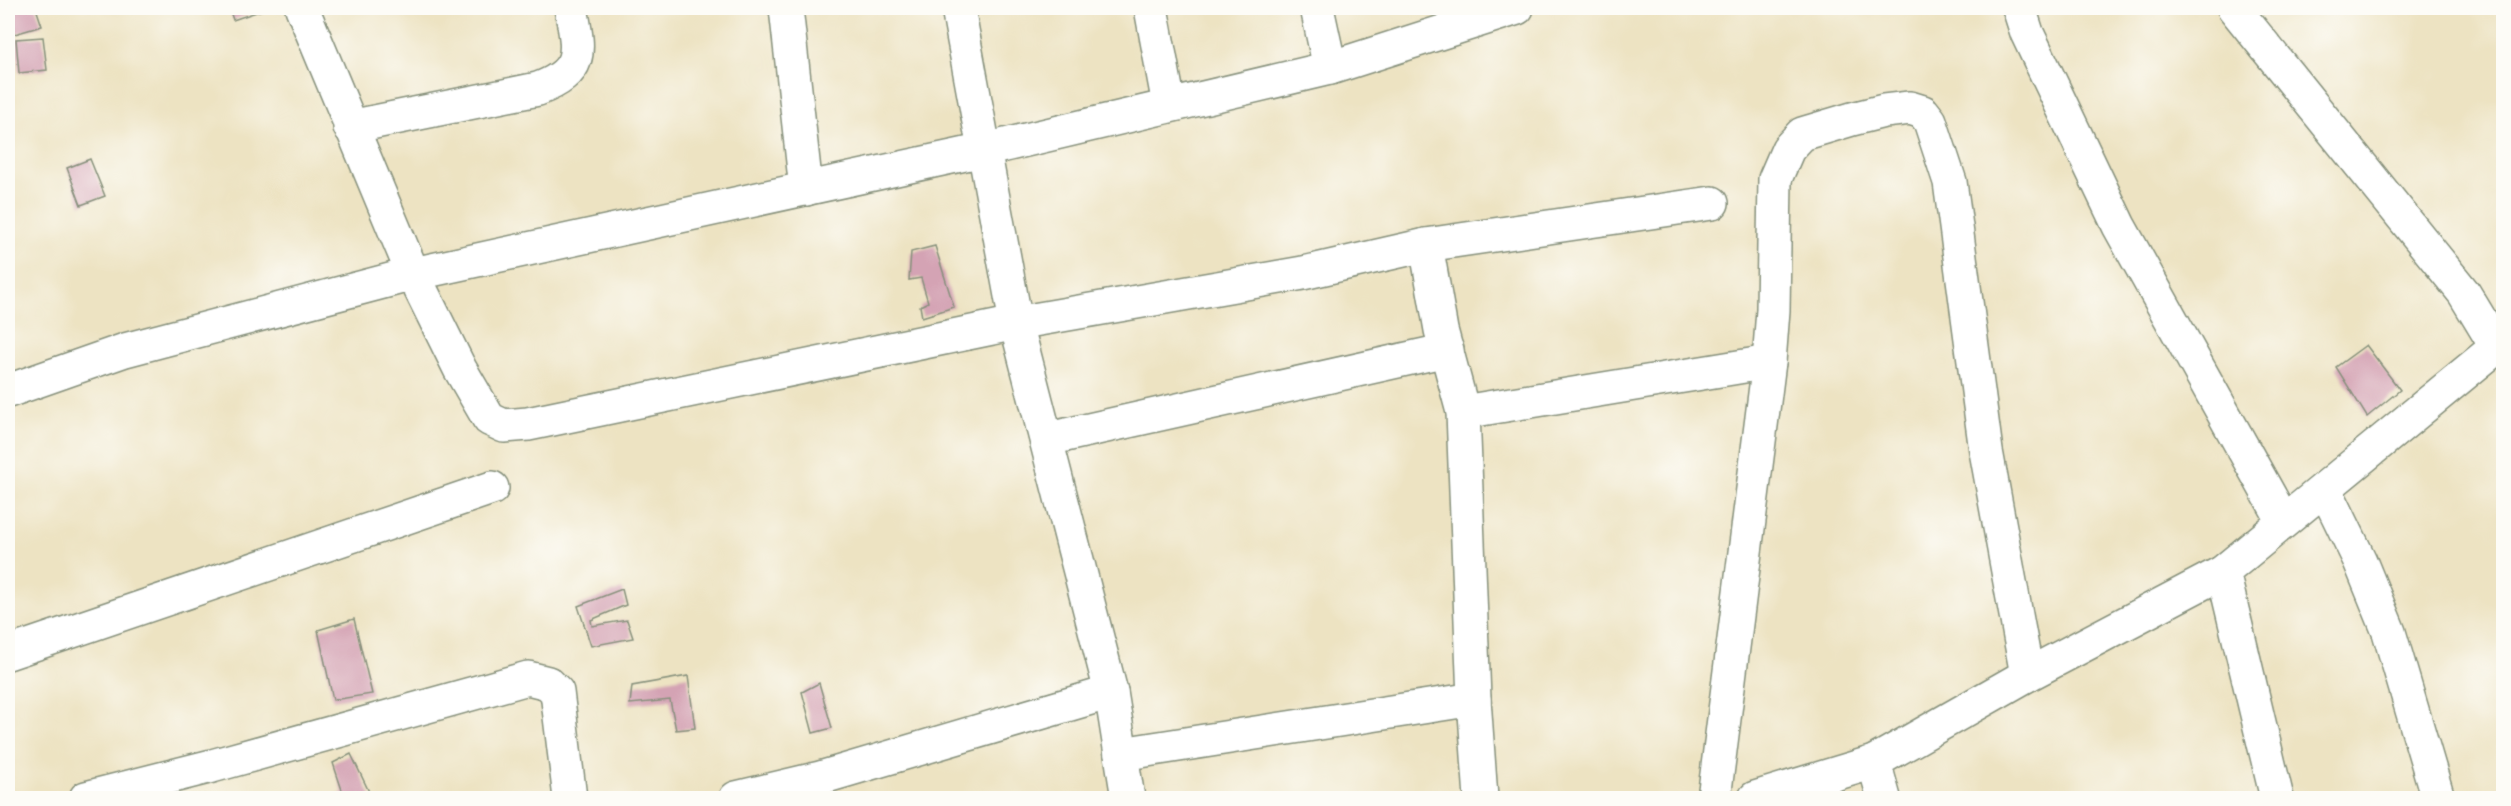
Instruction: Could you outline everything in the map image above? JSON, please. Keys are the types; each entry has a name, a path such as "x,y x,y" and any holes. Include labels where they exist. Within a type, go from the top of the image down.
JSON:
{"street":[{"path":"302,8 413,274 460,369 489,418 504,426 528,424 1016,323 1303,273 1426,245 1712,203"},
{"path":"350,127 538,89 556,82 567,74 579,49 571,8"},
{"path":"786,8 806,189"},
{"path":"958,8 1016,323 1048,439 1111,692 1128,798"},
{"path":"1151,8 1169,105"},
{"path":"1317,8 1330,68"},
{"path":"2019,8 2028,33 2120,226 2283,520"},
{"path":"1755,798 1874,762 2027,675 2223,572 2283,520 2325,489 2500,343 2464,293 2234,8"},
{"path":"8,391 125,350 413,274 984,150 1330,68 1502,10"},
{"path":"1714,798 1769,362 1773,310 1775,179 1788,149 1802,134 1884,111 1910,108 1923,112 1930,122 1950,182 1986,451 2027,675"},
{"path":"1426,245 1462,412 1474,699 1481,798"},
{"path":"1048,439 1447,350"},
{"path":"1462,412 1769,362"},
{"path":"8,653 492,488"},
{"path":"2325,489 2360,561 2389,632 2438,798"},
{"path":"2223,572 2277,798"},
{"path":"86,798 269,751 528,678 548,683 557,692 570,798"},
{"path":"736,798 820,778 1111,692"},
{"path":"1121,754 1474,699"},
{"path":"1874,762 1884,798"}],"building":[{"path":"8,8 36,8 42,26 8,36"},
{"path":"229,8 268,8 233,20"},
{"path":"43,37 47,70 19,73 16,39"},
{"path":"90,159 105,196 81,205 67,168"},
{"path":"935,246 954,307 922,317 920,306 928,302 921,278 909,280 911,252"},
{"path":"2366,345 2400,390 2367,417 2336,367"},
{"path":"622,589 626,605 591,620 592,626 627,620 633,638 591,646 578,606"},
{"path":"354,619 372,694 333,700 318,630"},
{"path":"688,676 695,728 676,730 670,700 630,704 632,686"},
{"path":"819,683 832,728 813,733 802,692"},
{"path":"351,754 372,798 330,798 343,793 333,763"}]}
